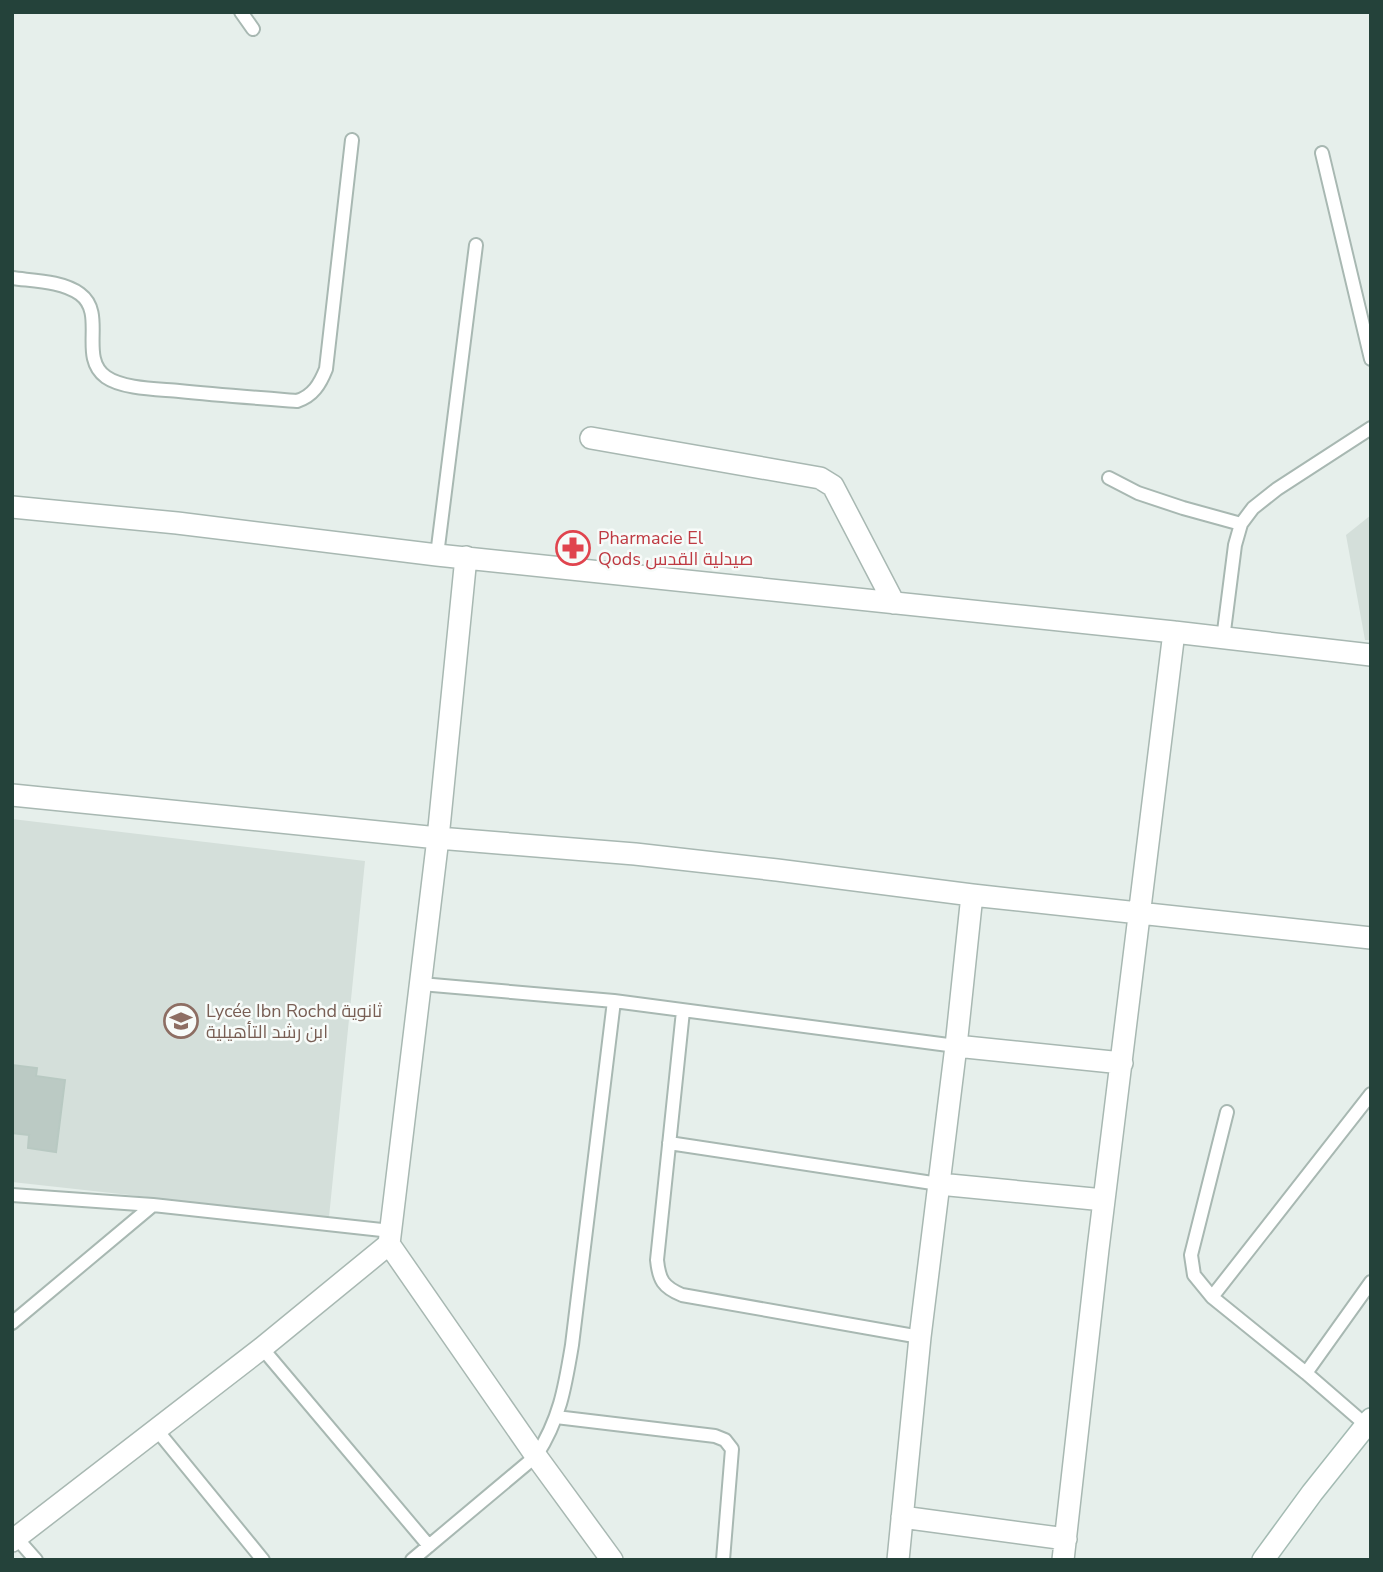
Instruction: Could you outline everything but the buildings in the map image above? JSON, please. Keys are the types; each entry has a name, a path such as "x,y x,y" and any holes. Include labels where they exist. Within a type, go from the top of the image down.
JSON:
{"street":[{"path":"591,438 820,478 833,486 894,603"},
{"path":"12,507 177,523 437,555 1174,632 1371,656"},
{"path":"466,557 438,838 390,1238 536,1456 612,1560"},
{"path":"902,1517 1064,1549 1174,632"},
{"path":"12,795 438,838 635,854 971,895 1371,938"},
{"path":"898,1560 920,1337 956,1046 971,895"},
{"path":"956,1046 1122,1063"},
{"path":"939,1184 1104,1200"},
{"path":"14,1537 262,1348 390,1238"},
{"path":"1263,1560 1368,1422"}],"lane":[{"path":"242,12 253,29"},
{"path":"12,278 53,284 80,295 87,302 92,314 93,359 106,377 119,383 144,388 297,401 306,398 320,382 326,369 352,140"},
{"path":"1322,153 1371,359"},
{"path":"437,555 476,245"},
{"path":"1223,639 1235,545 1241,524 1253,508 1277,489 1371,428"},
{"path":"1109,478 1138,493 1241,524"},
{"path":"421,984 614,1001 956,1046"},
{"path":"412,1560 536,1456 548,1438 556,1417 572,1345 614,1001"},
{"path":"683,1011 657,1260 663,1283 682,1295 920,1337"},
{"path":"1212,1297 1371,1094"},
{"path":"1227,1112 1191,1255 1195,1275 1212,1297 1368,1422"},
{"path":"669,1143 939,1184"},
{"path":"12,1195 153,1205 390,1238"},
{"path":"12,1323 153,1205"},
{"path":"1306,1373 1371,1282"},
{"path":"262,1348 429,1546"},
{"path":"556,1417 715,1436 725,1440 732,1448 723,1560"},
{"path":"156,1429 263,1560"},
{"path":"14,1537 36,1560"}],"shaded area":[{"path":"1371,515 1371,640 1365,640 1346,535"},
{"name":"Lycée Ibn Rochd ثانوية ابن رشد التأهيلية","path":"12,819 365,861 329,1217 12,1182"}],"place":[{"name":"Pharmacie El Qods صيدلية القدس","path":"573,548"},
{"name":"Lycée Ibn Rochd ثانوية ابن رشد التأهيلية","path":"181,1021"}]}
